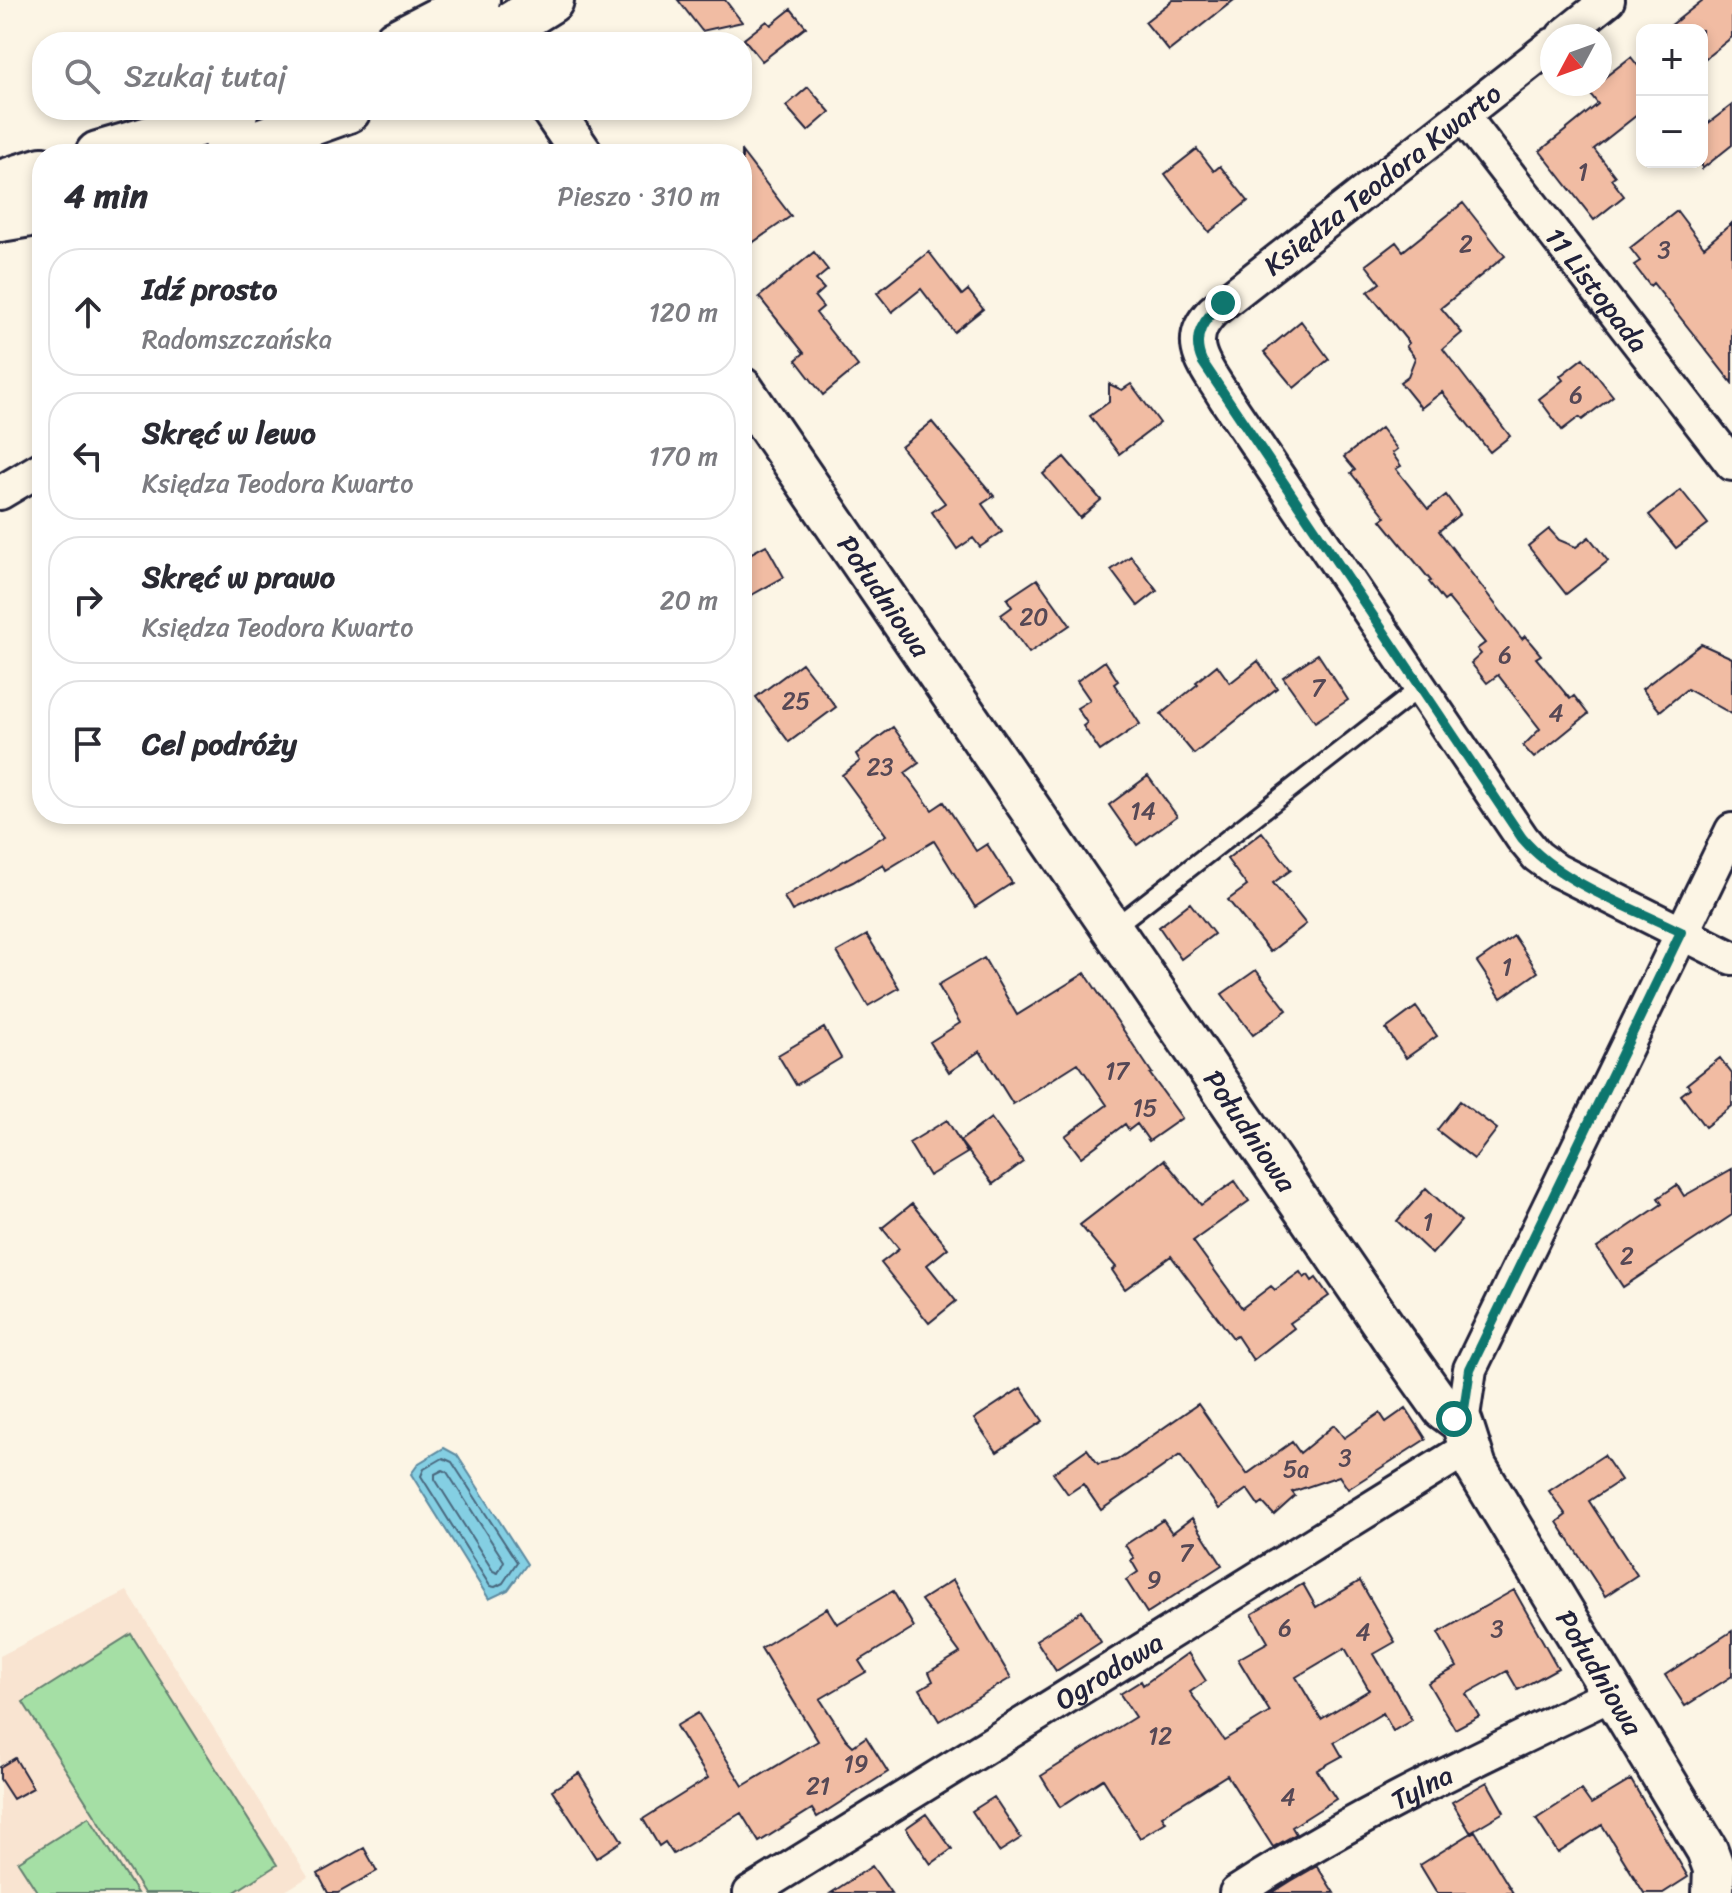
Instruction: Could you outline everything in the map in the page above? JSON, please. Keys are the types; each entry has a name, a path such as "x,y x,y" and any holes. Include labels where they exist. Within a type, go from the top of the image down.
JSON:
{"main road":[{"path":"437,32 551,0"},
{"path":"132,144 208,120"},
{"path":"253,144 320,120"},
{"path":"0,183 32,173"},
{"path":"0,219 32,214"}],"street":[{"path":"1578,24 1608,0"},
{"name":"Księdza Teodora Kwarto","path":"1540,55 1223,303 1206,318 1197,340 1202,361 1225,398 1537,856 1556,870 1732,958"},
{"name":"11 Listopada","path":"1464,117 1732,464"},
{"path":"559,120 575,144"},
{"name":"Południowa","path":"752,403 1106,935 1401,1351 1465,1436 1476,1467 1712,1859 1715,1878 1713,1893"},
{"path":"0,493 32,474"},
{"path":"1465,1436 1470,1369 1732,830"},
{"name":"Ogrodowa","path":"750,1893 1465,1436"},
{"name":"Tylna","path":"1236,1893 1311,1845 1451,1771 1614,1693"}],"lane":[{"path":"1106,935 1421,687"}],"shaded area":[{"path":"127,1591 308,1877 282,1893 0,1893 0,1656"}],"green space":[{"path":"131,1634 277,1865 233,1893 144,1893 23,1702"},
{"path":"89,1817 137,1893 38,1893 18,1862"}],"water":[{"path":"444,1448 457,1455 527,1564 508,1590 489,1599 411,1474 419,1463"}],"building":[{"path":"678,0 725,0 742,22 702,31"},
{"path":"1173,0 1234,0 1169,51 1145,22"},
{"path":"1703,0 1732,0 1732,37 1708,56 1708,24 1673,24"},
{"path":"791,9 806,27 762,61 752,49 752,33 767,21 771,25"},
{"path":"1631,57 1636,63 1636,116 1594,149 1615,176 1611,179 1624,196 1594,220 1540,151 1598,104 1592,96 1612,96 1612,72"},
{"path":"808,87 830,112 808,131 786,106"},
{"path":"1732,105 1732,145 1708,164 1708,123"},
{"path":"1197,149 1214,171 1220,166 1248,201 1209,232 1165,174"},
{"path":"752,165 791,216 752,243"},
{"path":"1463,203 1505,256 1441,308 1462,333 1443,349 1510,436 1490,452 1442,392 1421,408 1400,382 1408,376 1415,358 1406,346 1409,343 1368,292 1380,283 1366,265 1396,242 1403,251"},
{"path":"1677,211 1704,247 1732,223 1732,383 1653,283 1650,286 1634,265 1640,261 1630,248"},
{"path":"814,252 828,270 816,280 824,289 815,297 823,307 816,313 858,366 823,395 796,360 804,353 759,297"},
{"path":"929,252 962,295 968,290 983,309 954,332 921,289 892,312 877,293"},
{"path":"1301,321 1329,359 1294,388 1264,352"},
{"path":"1583,358 1613,396 1582,420 1579,417 1562,430 1539,399 1563,380 1560,376"},
{"path":"1109,384 1122,390 1131,384 1160,423 1119,454 1090,416 1109,402"},
{"path":"932,422 994,496 982,504 1002,532 980,547 973,538 957,549 932,512 945,503 901,447"},
{"path":"1381,428 1397,449 1392,453 1401,466 1396,469 1428,509 1446,495 1460,514 1439,531 1522,639 1525,636 1541,655 1536,658 1570,699 1574,696 1588,714 1534,758 1523,746 1540,729 1498,675 1487,683 1471,663 1481,654 1477,649 1485,643 1448,598 1444,601 1429,582 1381,520 1386,517 1351,473 1355,470 1344,457"},
{"path":"1064,457 1101,500 1080,518 1043,474"},
{"path":"1681,490 1708,524 1676,548 1649,515"},
{"path":"1549,529 1559,540 1576,547 1589,537 1608,561 1566,594 1528,546"},
{"path":"766,545 784,577 752,595 752,553"},
{"path":"1131,556 1157,591 1138,606 1111,570"},
{"path":"1037,579 1070,625 1029,653 1001,615 1012,607 1007,599"},
{"path":"1701,644 1732,658 1732,714 1687,689 1660,711 1642,689"},
{"path":"1318,654 1348,700 1315,722 1283,677"},
{"path":"1105,661 1118,681 1114,684 1140,724 1100,751 1083,726 1087,723 1077,708 1090,700 1077,681"},
{"path":"1258,661 1277,688 1194,754 1161,714 1217,665 1230,683"},
{"path":"802,663 836,707 789,742 756,697"},
{"path":"893,727 919,763 905,773 932,810 944,802 976,851 987,844 1012,883 975,907 934,841 886,870 883,864 792,911 784,897 886,835 842,775 860,761 856,754"},
{"path":"1148,776 1177,816 1137,845 1109,805"},
{"path":"1262,832 1291,870 1273,883 1306,924 1270,952 1228,900 1247,886 1227,859"},
{"path":"1190,903 1214,934 1181,959 1159,927"},
{"path":"867,935 899,988 868,1006 837,952"},
{"path":"1514,936 1538,972 1501,998 1477,962"},
{"path":"984,958 1017,1015 1085,973 1182,1118 1149,1141 1137,1124 1129,1130 1125,1124 1081,1157 1065,1136 1107,1105 1078,1063 1013,1104 980,1051 949,1072 930,1042 960,1023 938,985"},
{"path":"1256,970 1287,1010 1253,1035 1222,994"},
{"path":"1416,1007 1437,1036 1406,1058 1386,1029"},
{"path":"824,1028 841,1058 796,1085 778,1055"},
{"path":"1720,1058 1732,1074 1732,1106 1705,1127 1681,1095 1690,1088 1687,1084"},
{"path":"1460,1101 1497,1129 1474,1159 1437,1130"},
{"path":"991,1118 1023,1162 993,1184 960,1141"},
{"path":"947,1120 967,1153 929,1176 909,1143"},
{"path":"1164,1160 1201,1205 1235,1181 1249,1201 1193,1241 1242,1308 1271,1286 1275,1290 1300,1272 1312,1281 1316,1278 1329,1296 1290,1323 1294,1328 1253,1360 1171,1256 1125,1289 1112,1270 1116,1267 1080,1225"},
{"path":"1732,1169 1732,1215 1623,1287 1597,1248 1662,1204 1658,1198 1677,1185 1684,1196"},
{"path":"1426,1188 1461,1221 1432,1254 1397,1221"},
{"path":"912,1204 948,1248 927,1265 956,1301 929,1323 881,1263 899,1249 882,1228"},
{"path":"1021,1388 1043,1421 997,1452 974,1419"},
{"path":"1198,1404 1247,1474 1292,1442 1300,1453 1334,1425 1344,1438 1380,1413 1386,1422 1406,1408 1426,1439 1348,1489 1339,1476 1292,1492 1295,1496 1274,1515 1263,1503 1259,1506 1247,1489 1219,1509 1180,1455 1101,1510 1083,1484 1068,1494 1053,1473 1087,1449 1098,1464 1117,1460"},
{"path":"1604,1455 1621,1480 1589,1501 1637,1575 1605,1596 1557,1522 1566,1515 1549,1491"},
{"path":"1192,1518 1222,1565 1147,1613 1126,1580 1138,1572 1131,1560 1134,1558 1125,1545 1163,1520 1172,1533"},
{"path":"953,1580 1011,1678 939,1721 920,1689 933,1681 929,1672 960,1653 921,1600"},
{"path":"1360,1581 1395,1642 1374,1654 1412,1720 1393,1731 1383,1713 1334,1742 1342,1756 1317,1770 1336,1799 1292,1827 1296,1834 1273,1847 1227,1775 1162,1816 1166,1822 1140,1838 1103,1779 1060,1807 1041,1776 1135,1717 1120,1694 1141,1681 1143,1685 1188,1653 1206,1681 1190,1692 1224,1740 1270,1712 1238,1659 1268,1642 1252,1614 1303,1584 1316,1607","holes":["1345,1648 1369,1690 1321,1719 1296,1677"]},
{"path":"1514,1590 1558,1668 1518,1690 1507,1671 1466,1694 1479,1716 1455,1729 1428,1683 1457,1667 1438,1633"},
{"path":"893,1591 914,1627 859,1661 866,1672 820,1699 846,1739 853,1746 866,1737 888,1772 817,1817 812,1809 759,1842 741,1813 673,1854 665,1842 659,1846 643,1819 708,1778 676,1726 698,1713 743,1786 818,1741 761,1648 827,1608 837,1624"},
{"path":"1082,1611 1101,1642 1056,1671 1036,1640"},
{"path":"1732,1631 1732,1676 1685,1706 1665,1675"},
{"path":"15,1758 33,1788 13,1799 0,1779 0,1767"},
{"path":"579,1773 622,1841 596,1858 552,1790"},
{"path":"1631,1780 1688,1877 1663,1893 1644,1893 1602,1825 1558,1853 1536,1819 1581,1790 1591,1804"},
{"path":"1487,1782 1504,1812 1470,1832 1452,1802"},
{"path":"994,1797 1021,1838 999,1852 972,1811"},
{"path":"926,1814 952,1849 931,1864 906,1828"},
{"path":"1475,1831 1513,1893 1437,1893 1420,1865"},
{"path":"364,1848 377,1871 338,1893 328,1893 318,1874"},
{"path":"872,1866 891,1893 831,1893"},
{"path":"1317,1866 1334,1893 1272,1893 1291,1881"}],"route":[{"path":"1223,303 1202,325 1197,340 1202,361 1522,838 1537,856 1556,870 1681,932 1470,1369 1462,1423 1454,1419"}]}
